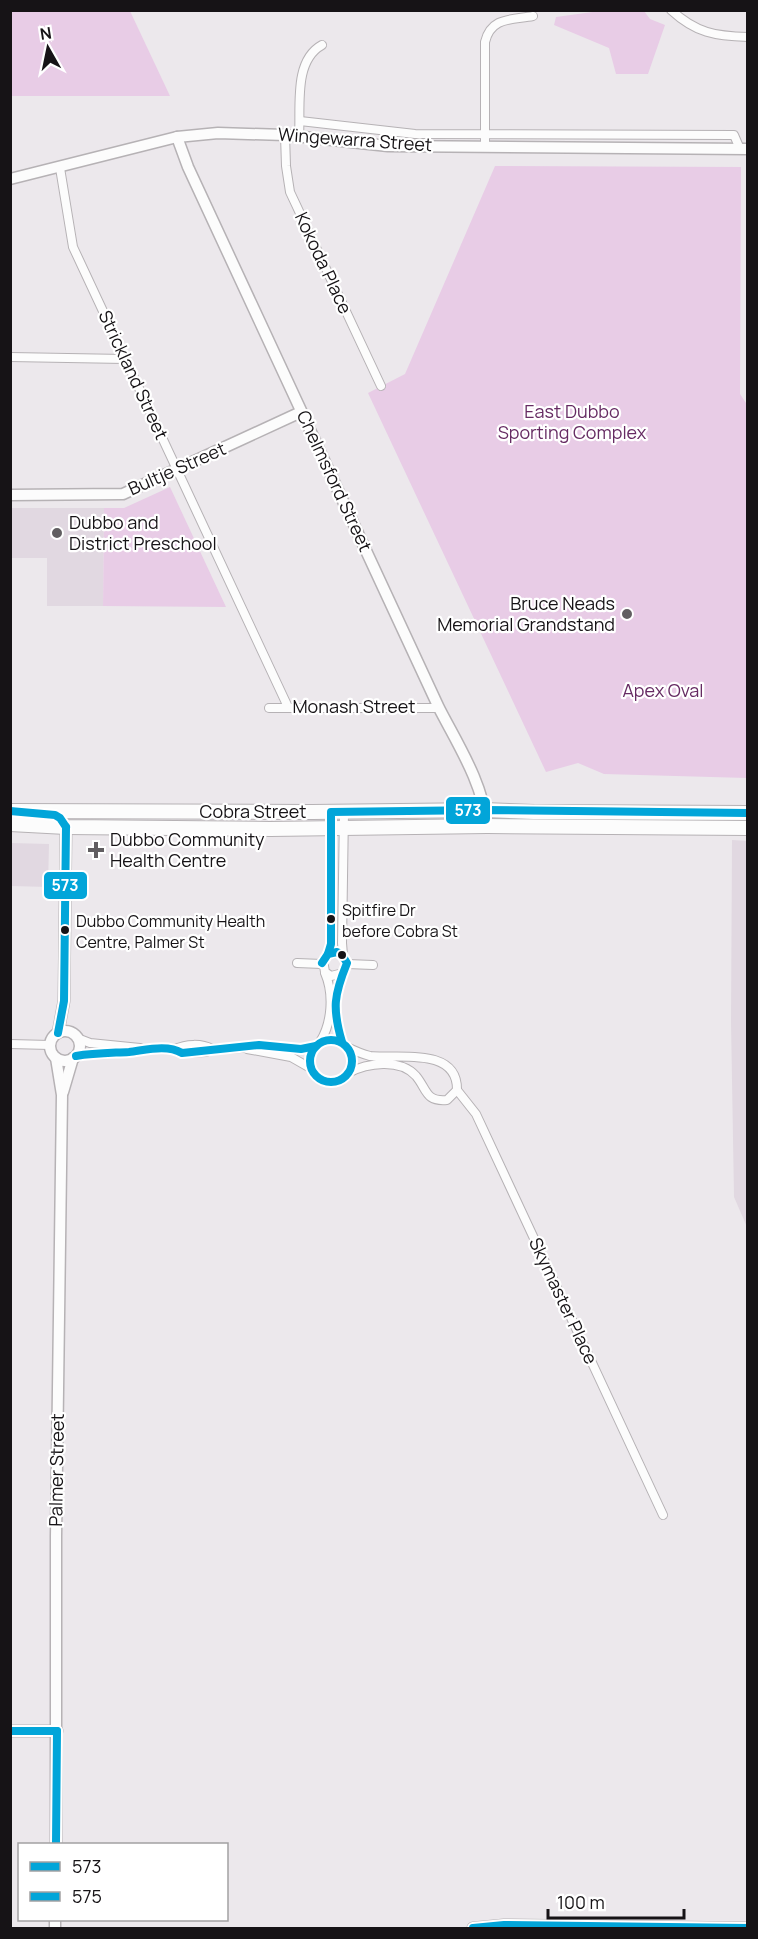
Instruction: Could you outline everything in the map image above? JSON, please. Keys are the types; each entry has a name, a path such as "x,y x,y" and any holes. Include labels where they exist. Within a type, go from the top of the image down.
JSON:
{"highway":[{"name":"Cobra Street","path":"10,811 485,810 747,813"},
{"path":"31,812 55,815 66,826"},
{"name":"Cobra Street","path":"10,823 66,826 338,829 487,826 747,828"}],"street":[{"path":"671,10 684,22 707,33 747,37"},
{"path":"485,147 485,42 487,32 493,24 501,21 533,16"},
{"path":"299,137 302,72 306,60 314,49 322,45"},
{"name":"Wingewarra Street","path":"300,121 389,133 734,135 744,149"},
{"name":"Wingewarra Street","path":"10,179 177,137 218,133 285,135 388,146 744,149"},
{"name":"Kokoda Place","path":"285,135 290,192 381,386"},
{"name":"Chelmsford Street","path":"177,137 188,167 301,412 439,708 475,779 485,810 487,826"},
{"name":"Strickland Street","path":"60,168 73,247 288,707"},
{"path":"10,357 125,359"},
{"name":"Bultje Street","path":"10,495 123,494 301,412"},
{"name":"Monash Street","path":"269,708 439,708"},
{"path":"338,812 342,943 343,956 347,964"},
{"path":"312,1070 310,1057 325,1032 329,1016 329,982 323,968 332,944 338,812"},
{"path":"66,826 64,1001 58,1033 50,1045 52,1054 65,1061 90,1052 129,1052 148,1049"},
{"path":"328,954 336,952 343,956"},
{"path":"297,963 323,968 331,976 343,973"},
{"path":"347,964 373,965"},
{"path":"347,964 336,991 336,1016 337,1027 352,1060 348,1073"},
{"path":"64,1001 80,1049 74,1057"},
{"path":"58,1033 74,1035 98,1044 175,1049 182,1053 259,1046 301,1049 330,1040 345,1045"},
{"path":"10,1044 50,1045"},
{"name":"Skymaster Place","path":"345,1045 370,1056 420,1056 435,1060 451,1072 457,1090 476,1114 663,1515"},
{"path":"242,1048 291,1057 312,1070 320,1079 332,1082 370,1065 393,1065 408,1069 425,1092 434,1099 447,1100 457,1090"},
{"name":"Palmer Street","path":"62,1095 74,1057"},
{"name":"Palmer Street","path":"56,1058 62,1095 56,1537 56,1843"},
{"path":"10,1731 57,1731"},
{"path":"472,1929 504,1927 747,1928"}],"shaded area":[{"name":"Dubbo and District Preschool","path":"11,508 104,508 103,606 47,606 47,558 11,558"},
{"path":"732,840 748,841 747,1227 734,1197 731,1022"},
{"path":"11,843 49,844 48,887 11,886"}],"green space":[{"path":"607,10 644,11 650,19 665,25 648,74 616,74 609,48 554,25 556,17"},
{"path":"10,11 130,11 170,96 11,96"},
{"name":"East Dubbo Sporting Complex","path":"495,166 741,167 740,394 748,406 747,778 604,774 578,763 546,772 368,393 405,374"},
{"path":"170,487 226,607 103,606 104,508 124,508"}],"transit line":[{"name":"573","path":"328,954 331,944 331,812 485,810 748,813"},
{"name":"573","path":"10,811 55,815 66,827"},
{"name":"573","path":"58,1033 64,1001 66,827"},
{"name":"573","path":"322,963 328,954 337,952 347,963 339,984 336,1002 342,1042"},
{"name":"573","path":"331,1040 346,1046 352,1061 346,1076 331,1082 316,1076 310,1061 316,1046 331,1040"},
{"name":"573","path":"76,1056 156,1048 176,1050 182,1053 259,1045 301,1049 316,1046"},
{"name":"575","path":"10,1731 57,1731"},
{"name":"575","path":"56,1843 57,1731"},
{"name":"575","path":"473,1928 504,1925 748,1928"}],"place":[{"name":"Dubbo and District Preschool","path":"57,533"},
{"name":"Bruce Neads Memorial Grandstand","path":"627,614"},
{"name":"Dubbo Community Health Centre","path":"96,850"},
{"name":"Spitfire Dr before Cobra St","path":"331,919"},
{"name":"Dubbo Community Health Centre, Palmer St","path":"65,930"}],"park label":[{"name":"Apex Oval","path":"663,691"}]}
